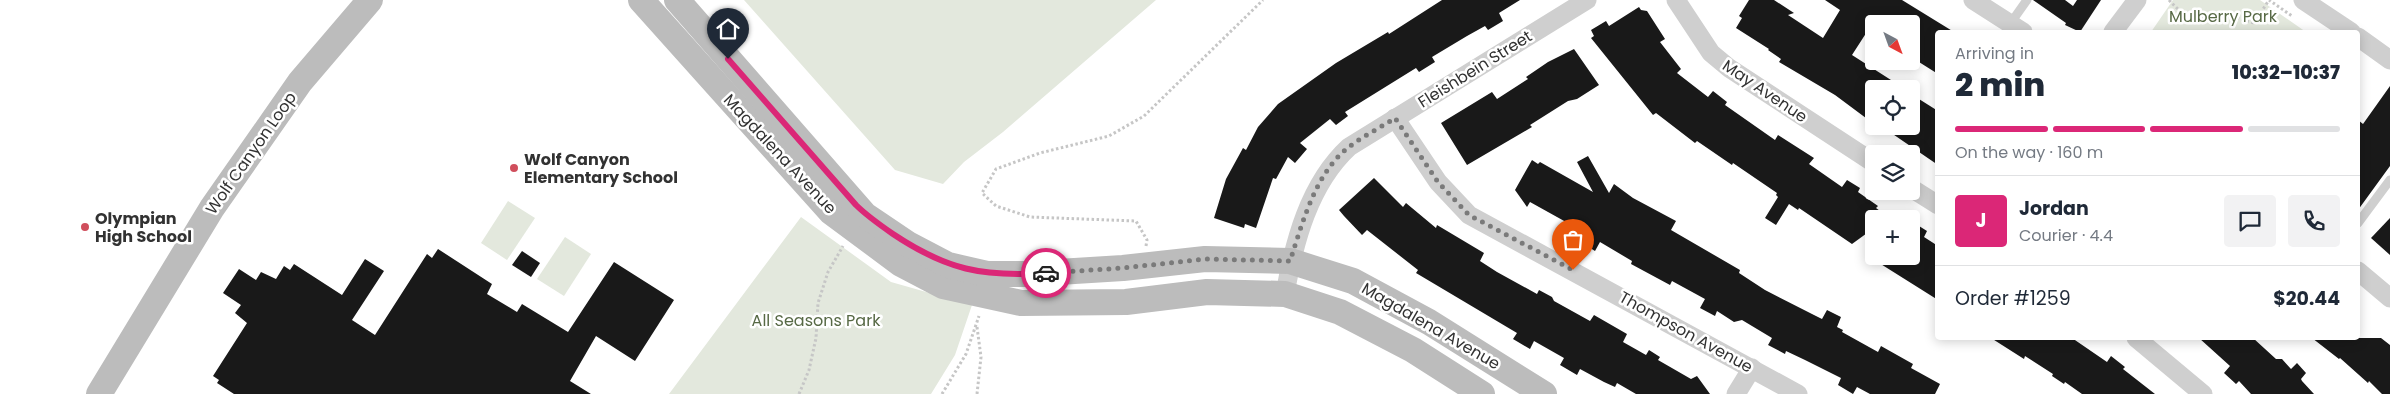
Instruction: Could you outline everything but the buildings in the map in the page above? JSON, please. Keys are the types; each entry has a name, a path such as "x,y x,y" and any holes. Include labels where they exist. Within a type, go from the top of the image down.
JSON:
{"street":[{"name":"Wolf Canyon Loop","path":"99,394 218,199 300,82 370,0"},
{"name":"Magdalena Avenue","path":"641,0 831,212 900,264 943,286 1021,304 1126,302 1207,292 1285,294 1340,312 1413,350 1482,394"},
{"name":"Magdalena Avenue","path":"677,0 866,215 908,244 948,265 987,274 1026,274 1143,266 1205,259 1290,261 1361,286 1429,322 1544,394"},
{"name":"Fleishbein Street","path":"1285,294 1290,261 1311,200 1334,162 1349,147 1587,0"},
{"name":"May Avenue","path":"1676,0 1711,53 1728,68 1865,157"},
{"path":"1973,0 2017,28"},
{"path":"2114,30 2137,0"},
{"path":"2303,0 2344,30"},
{"path":"2360,41 2390,60"},
{"name":"Thompson Avenue","path":"1395,118 1438,182 1469,215 1798,394"},
{"path":"1920,194 1935,203"},
{"path":"2360,272 2390,298"},
{"path":"2138,340 2203,394"},
{"path":"1736,394 1752,368"}],"lane":[{"path":"2017,28 2027,0"},
{"path":"2360,220 2390,180"}],"path":[{"path":"1143,266 1147,240 1136,221 1030,217 996,206 982,193 996,169 1040,153 1109,136 1144,116 1263,0"},
{"path":"2169,0 2182,14 2189,18 2201,21 2230,16 2254,23 2269,0"},
{"path":"799,394 811,362 816,338 818,303 828,272 854,230"},
{"path":"942,394 966,354 977,326 982,296"},
{"path":"977,326 980,357 978,394"}],"green space":[{"path":"744,0 1156,0 1003,132 964,162 943,184 895,170"},
{"name":"Mulberry Park","path":"2173,0 2260,0 2303,30 2152,30"},
{"path":"508,201 535,218 507,260 481,243"},
{"name":"All Seasons Park","path":"801,217 891,282 972,305 955,355 931,394 669,394"},
{"path":"565,237 591,254 564,296 537,279"}],"way so far":[{"path":"1046,273 1123,268 1205,259 1290,261 1311,200 1334,162 1349,147 1395,118 1438,182 1469,215 1573,270"}],"place":[{"name":"Wolf Canyon Elementary School","path":"514,168"},
{"name":"Olympian High School","path":"85,227"}],"route":[{"path":"728,59 856,205 866,215 908,244 948,265 987,274 1046,273"}]}
